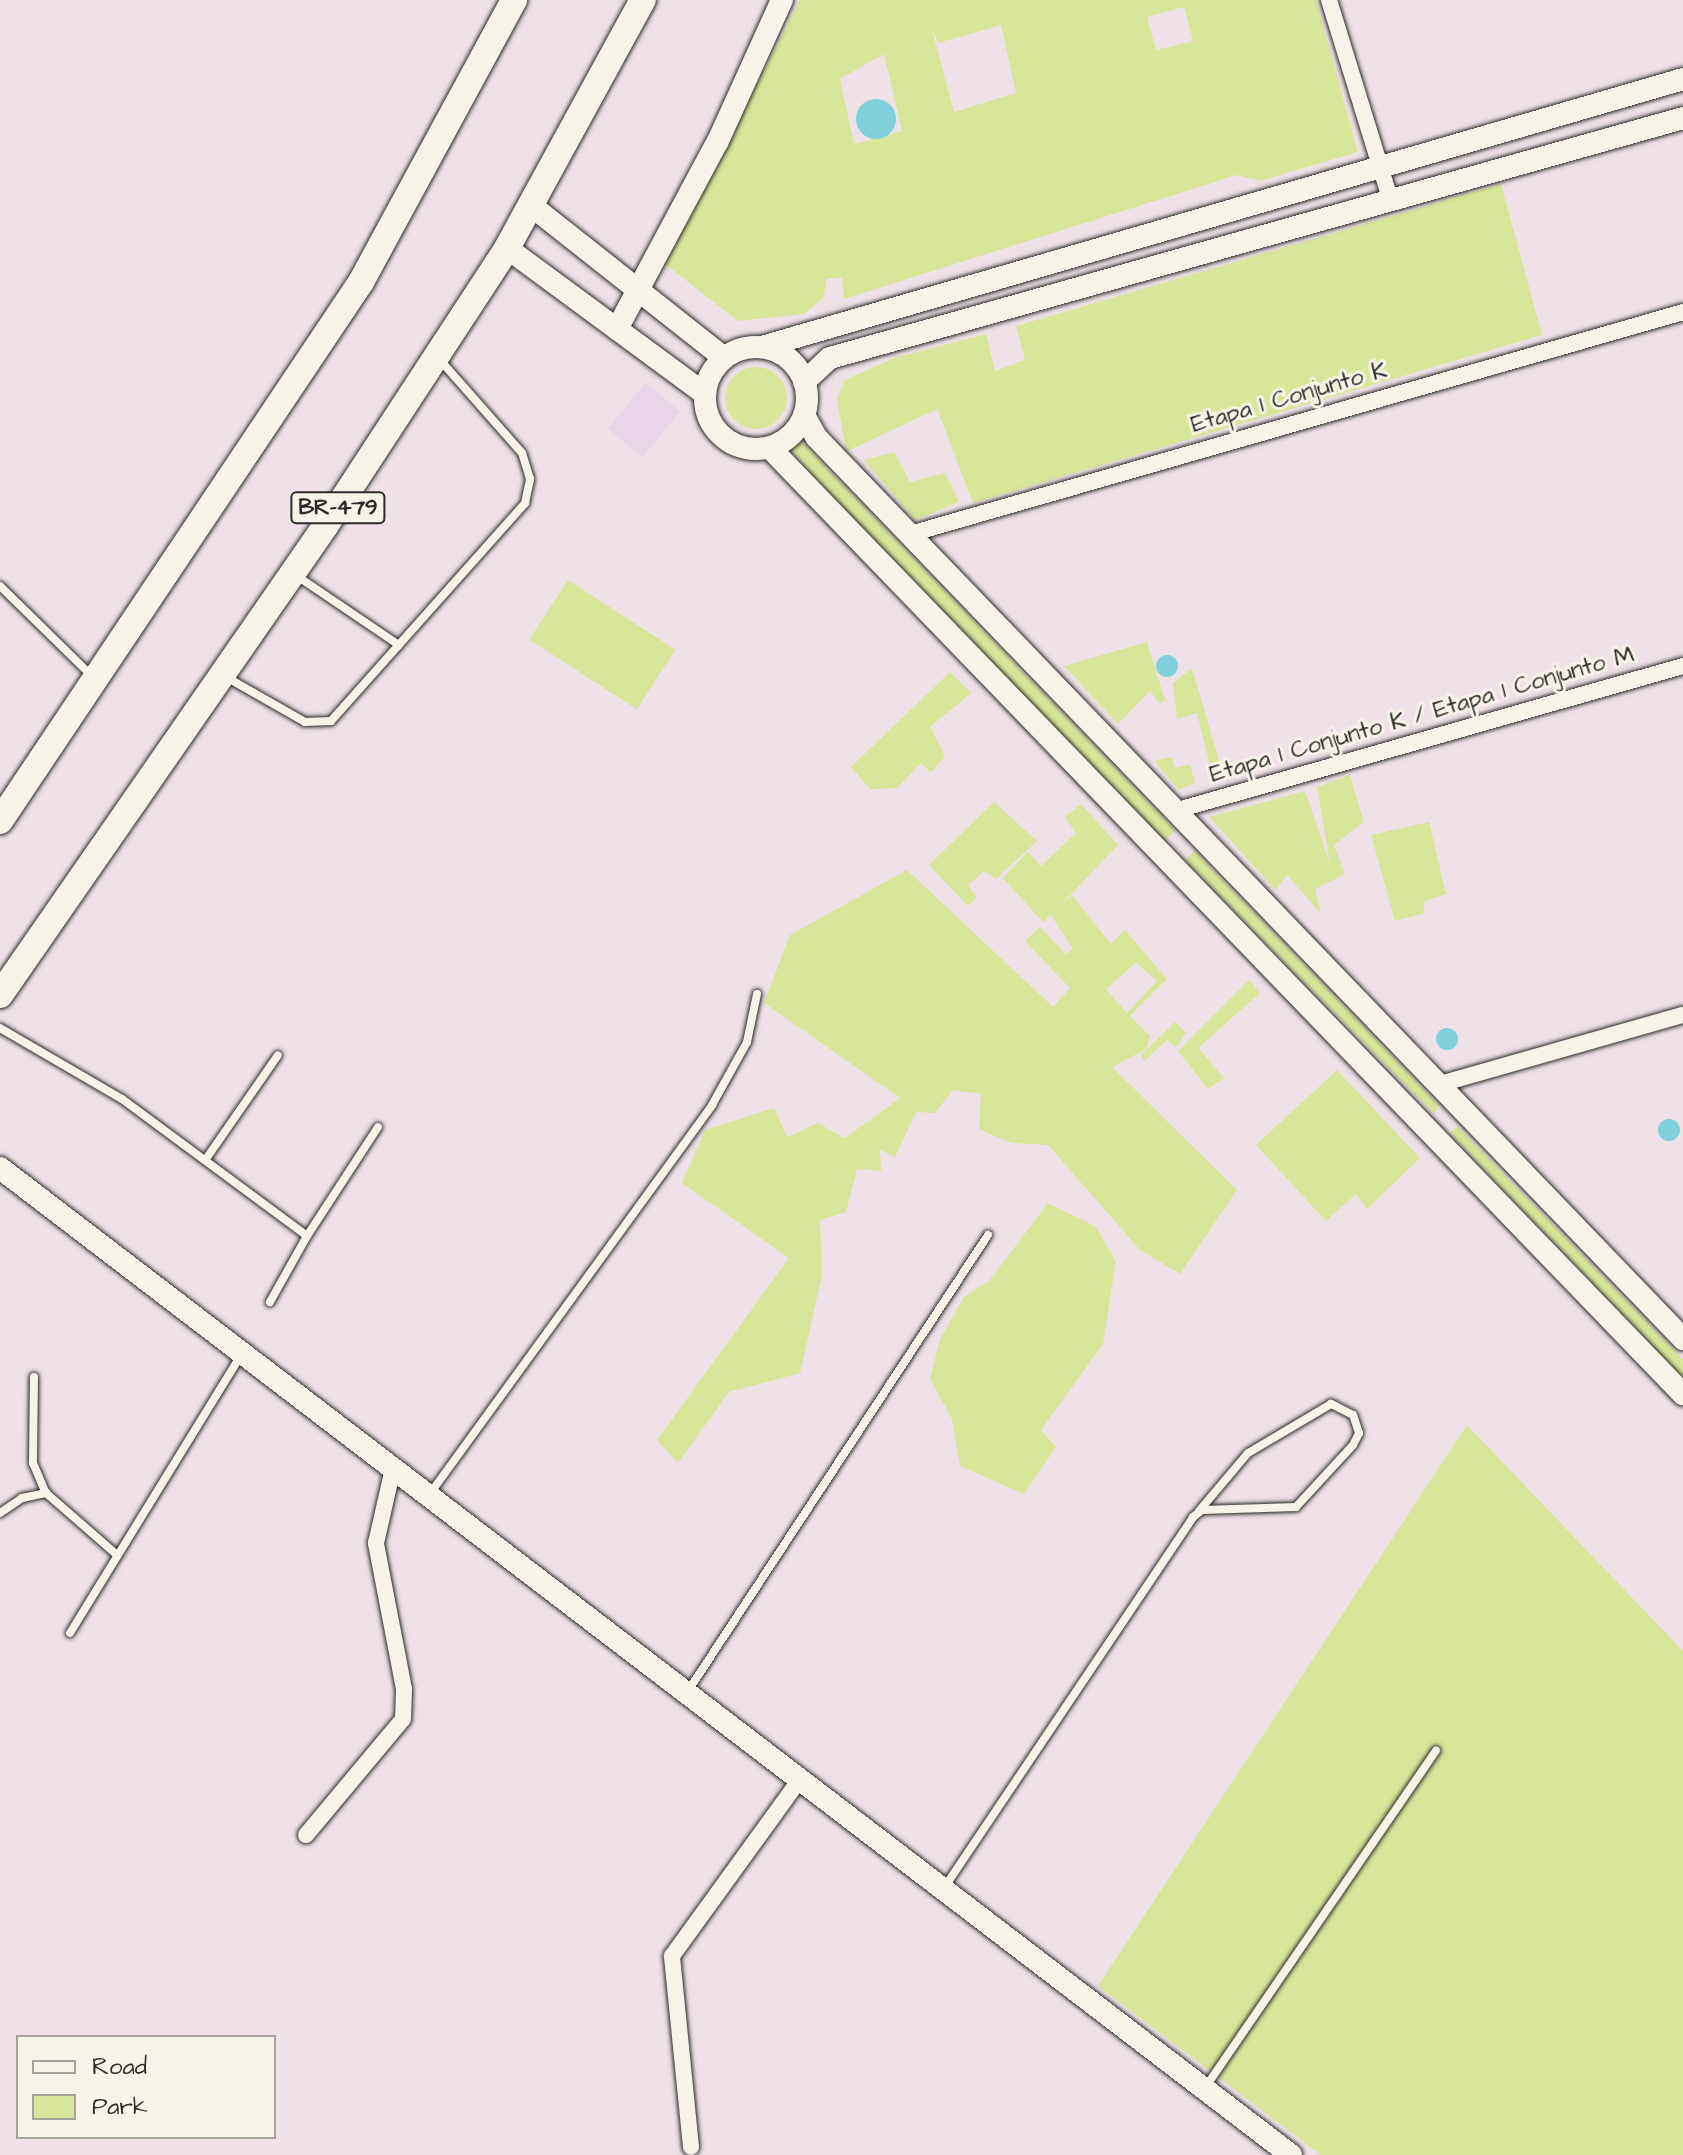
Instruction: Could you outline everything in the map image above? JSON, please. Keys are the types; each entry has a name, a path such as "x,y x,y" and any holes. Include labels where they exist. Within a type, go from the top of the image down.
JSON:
{"main road":[{"path":"0,821 361,282 514,0"},
{"name":"BR-479","path":"0,995 292,574 507,248 533,207 643,0"}],"street":[{"path":"617,329 643,290 782,0"},
{"path":"1329,0 1376,167 1391,202"},
{"path":"705,394 724,358 1683,79"},
{"path":"804,382 830,358 1683,118"},
{"path":"533,207 643,290 724,358"},
{"path":"507,248 705,394 716,431 750,449 770,448 804,415"},
{"name":"Etapa 1 Conjunto K","path":"910,534 1683,312"},
{"path":"762,347 780,353 804,382 804,415 910,534 1683,1339"},
{"path":"770,448 1170,856 1683,1394"},
{"name":"Etapa 1 Conjunto K / Etapa 1 Conjunto M","path":"1174,811 1683,666"},
{"path":"1170,856 1195,833"},
{"path":"1440,1084 1683,1015"},
{"path":"1434,1133 1461,1106"},
{"path":"0,1168 688,1692 798,1782 1291,2155"},
{"path":"306,1835 403,1719 404,1689 376,1543 393,1468"},
{"path":"691,2147 672,1956 798,1782"}],"lane":[{"path":"222,675 319,725 331,721 529,492 522,453 436,356"},
{"path":"292,574 399,645"},
{"path":"0,586 97,680"},
{"path":"429,1495 712,1105 747,1042 757,994"},
{"path":"0,1028 122,1099 206,1159 250,1201 307,1236"},
{"path":"206,1159 278,1055"},
{"path":"270,1302 307,1236 378,1127"},
{"path":"688,1692 988,1235"},
{"path":"70,1633 242,1353"},
{"path":"34,1377 33,1463 46,1493 117,1555"},
{"path":"943,1889 1199,1511 1248,1453 1331,1404 1353,1415 1359,1433 1353,1445 1296,1507 1199,1511"},
{"path":"0,1513 22,1498 46,1493"},
{"path":"1204,2088 1436,1751"}],"shaded area":[{"path":"645,383 680,411 643,457 608,429"}],"green space":[{"path":"800,0 1316,0 1358,152 1260,181 1237,175 844,299 842,278 827,279 823,298 804,314 738,321 665,264","holes":["1184,7 1193,41 1156,50 1147,17","1001,25 1016,93 954,112 931,26 938,43","884,54 902,131 854,144 840,79"]},
{"path":"1501,184 1542,335 973,503 937,409 846,452 837,398 845,380 894,358 986,334 995,371 1025,360 1016,326"},
{"path":"750,367 762,367 778,376 785,386 785,410 778,420 762,429 750,429 730,415 725,404 725,392 739,372"},
{"path":"800,440 1175,830 1165,841 831,495 790,449"},
{"path":"894,452 910,482 945,473 959,502 915,520 864,460"},
{"path":"568,580 675,650 637,709 529,640"},
{"path":"1147,642 1165,700 1160,704 1150,691 1118,724 1064,666"},
{"path":"1192,668 1223,774 1213,778 1197,713 1177,719 1173,683"},
{"path":"950,672 971,693 930,727 945,756 931,773 921,763 897,788 870,789 851,767"},
{"path":"1172,757 1175,768 1190,764 1195,783 1179,790 1154,761"},
{"path":"1350,775 1364,822 1334,845 1345,874 1315,889 1321,914 1287,875 1276,890 1209,817 1305,791 1330,864 1317,787"},
{"path":"994,802 1037,841 996,879 984,871 968,885 977,898 968,906 929,865"},
{"path":"1081,804 1118,845 1057,909 1072,895 1111,944 1125,930 1167,979 1130,1016 1150,1036 1146,1049 1112,1067 1237,1190 1180,1274 1140,1250 1048,1145 1011,1143 979,1129 981,1094 953,1090 935,1113 916,1112 895,1157 880,1150 881,1171 857,1169 846,1212 820,1220 822,1275 800,1373 729,1392 678,1463 657,1440 789,1258 682,1183 705,1130 774,1108 787,1137 818,1123 845,1138 900,1098 764,1003 790,935 907,870 1053,1007 1070,988 1025,941 1040,927 1066,954 1073,949 1051,915 1043,922 1003,878 1028,852 1041,866 1076,833 1065,817","holes":["1136,963 1157,981 1127,1013 1106,989"]},
{"path":"1429,822 1446,894 1423,902 1425,913 1395,921 1371,835"},
{"path":"1195,851 1439,1105 1434,1114 1185,860"},
{"path":"1249,980 1260,993 1198,1048 1224,1078 1208,1089 1178,1051"},
{"path":"1175,1022 1186,1033 1176,1048 1167,1040 1144,1061 1141,1055"},
{"path":"1337,1070 1420,1158 1367,1209 1356,1194 1326,1221 1256,1145"},
{"path":"1457,1126 1683,1359 1683,1378 1450,1133"},
{"path":"1048,1203 1095,1226 1116,1261 1103,1344 1041,1430 1056,1447 1024,1494 960,1466 952,1419 930,1379 940,1339 964,1297 989,1281"},
{"path":"1467,1425 1683,1651 1683,2155 1321,2155 1098,1986"}],"water":[{"path":"876,99 890,105 896,119 890,133 876,139 862,133 856,119 862,105"},
{"path":"1167,655 1175,658 1178,666 1175,674 1167,677 1159,674 1156,666 1159,658"},
{"path":"1443,1028 1451,1028 1458,1039 1451,1050 1443,1050 1436,1043 1436,1035"},
{"path":"1665,1119 1673,1119 1680,1130 1673,1141 1665,1141 1658,1134 1658,1126"}]}
